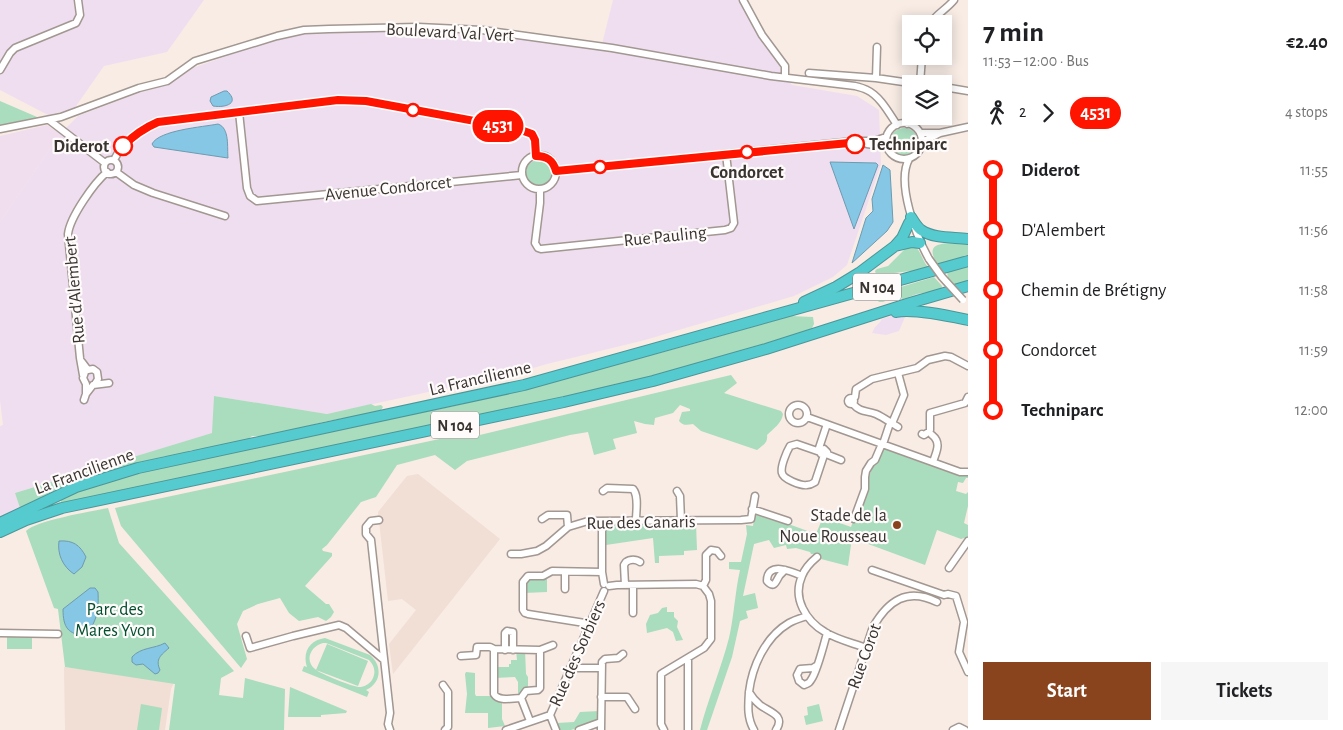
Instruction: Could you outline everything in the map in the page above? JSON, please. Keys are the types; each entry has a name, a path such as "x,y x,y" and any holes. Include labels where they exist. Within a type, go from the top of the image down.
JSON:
{"highway":[{"path":"785,312 792,306 849,280 895,246 902,238 910,220 920,229 936,236 968,239"},
{"path":"895,246 912,242 920,243"},
{"name":"La Francilienne","path":"0,524 76,487 138,468 524,385 968,261"},
{"name":"La Francilienne","path":"0,532 32,517 62,508 654,382 968,286"},
{"path":"880,312 889,313 912,310 967,319"}],"street":[{"path":"0,70 15,48 76,23 80,15 78,0"},
{"path":"743,0 762,35 785,66 785,77"},
{"path":"936,15 954,0"},
{"name":"Boulevard Val Vert","path":"0,129 49,120 139,88 167,81 195,61 277,36 313,30 418,27 482,30 612,48 785,77 855,86 868,90 875,96 897,125"},
{"path":"876,78 877,47"},
{"path":"809,73 902,82"},
{"path":"952,88 968,90"},
{"path":"114,160 120,149 133,136 146,127 158,122 338,100 366,101 518,129 532,134 535,140 536,156"},
{"name":"Avenue Condorcet","path":"239,112 248,188 250,196 257,201 522,175"},
{"path":"49,120 105,163"},
{"path":"556,171 879,140 886,137 892,128 902,124"},
{"path":"909,125 916,128 920,133 922,142 918,153 909,159 905,166 904,177 910,220"},
{"path":"920,133 940,133 968,127"},
{"path":"922,142 940,133"},
{"path":"886,137 889,152 898,158 909,159"},
{"path":"849,143 887,147"},
{"name":"Rue Pauling","path":"540,190 534,243 541,249 725,230 731,228 734,223 726,154"},
{"path":"536,156 547,157 556,171 550,186 540,190 526,184 522,175 523,165 531,157 536,156"},
{"path":"898,158 902,192 910,220 920,243 942,278 966,303"},
{"path":"105,163 108,160 114,160"},
{"path":"114,160 118,166 116,172"},
{"path":"105,163 104,168 106,172 110,174 116,172"},
{"name":"Rue d'Alembert","path":"91,384 83,380 68,229 75,215 106,172"},
{"path":"116,172 134,184 153,193 225,216"},
{"path":"895,425 874,413 858,410 853,401 856,389 872,380 917,368 928,360 945,356 968,366"},
{"name":"Rue d'Alembert","path":"81,361 88,370 95,370 99,377"},
{"path":"83,375 88,370"},
{"path":"895,425 904,395 898,373"},
{"path":"85,397 91,384 99,377 109,383 91,384"},
{"path":"933,462 938,443 936,438 928,433 930,413 965,403 968,397"},
{"path":"807,417 960,472 968,472"},
{"path":"827,424 822,453 815,482 808,485 800,484 784,478 781,471 789,447 792,444 797,444 822,453 841,460"},
{"path":"854,519 865,489 866,470 875,460 889,426 895,425"},
{"path":"603,491 606,488 634,489 636,494 636,520"},
{"path":"677,490 680,496 681,520"},
{"path":"755,496 752,509 788,521"},
{"name":"Rue des Canaris","path":"511,554 537,551 546,546 568,527 588,521 741,520 751,519 752,509"},
{"path":"542,519 548,515 567,515 568,527"},
{"path":"379,520 371,521 366,527 366,534 371,540 390,713 389,727"},
{"name":"Rue des Sorbiers","path":"550,714 606,587 602,572 602,520"},
{"path":"949,568 968,541"},
{"path":"703,586 706,580 706,555 712,550 717,551 721,556"},
{"path":"817,557 807,568 800,583 800,600 807,616 827,634 866,648"},
{"path":"625,584 624,566 626,562 630,560 640,562"},
{"path":"786,570 802,576"},
{"path":"872,570 944,595 956,596 964,622 958,652 968,672"},
{"path":"591,624 525,613 523,610 523,582 528,576 543,576 552,571 602,572"},
{"path":"565,572 565,589"},
{"path":"606,587 625,584 696,584 703,586 709,594 711,601 711,636 707,645 661,674 661,724 664,730"},
{"path":"633,585 633,613"},
{"name":"Rue Corot","path":"839,730 873,627 885,608 901,598 920,596 937,602"},
{"path":"754,730 748,711 755,666 772,638 784,626 807,616"},
{"path":"246,636 250,648 339,625 346,628 384,660"},
{"path":"505,650 506,632 512,631 513,650"},
{"path":"0,633 58,634"},
{"path":"816,666 827,634"},
{"path":"461,656 476,655 477,647 490,646 494,650 540,650 553,645"},
{"path":"494,650 494,694 499,699 521,698"},
{"path":"521,698 526,691 538,690 540,688 540,650"},
{"path":"601,730 601,668 603,660 618,658 623,654"},
{"path":"688,658 688,730"},
{"path":"570,668 601,668"},
{"path":"443,685 448,692 448,727 445,730"},
{"path":"750,692 759,704 775,713 778,717 779,725 776,730"},
{"path":"601,697 627,697 635,709"},
{"path":"521,698 530,721"},
{"path":"506,730 550,714 556,730"},
{"path":"579,730 601,722"},
{"path":"953,730 965,727"}],"shaded area":[{"path":"0,0 204,0 167,52 104,66 74,109 48,115 0,90"},
{"path":"613,0 739,0 760,37 792,85 857,96 879,110 881,164 847,265 833,277 794,296 645,340 516,373 327,414 214,396 213,433 15,493 20,508 0,517 0,426 3,425 0,400 0,222 60,134 78,116 141,92 168,85 193,68 266,42 305,33 350,31 487,33 601,48"},
{"path":"47,125 60,134 0,222 0,136"},
{"path":"897,314 905,317 899,331 886,335 872,333 882,319"},
{"path":"418,474 500,539 393,674 389,644 416,610 402,599 388,601 378,512 407,476"},
{"path":"64,667 175,681 171,689 165,730 65,730"}],"green space":[{"path":"0,101 44,120 0,126"},
{"path":"904,128 914,132 918,142 914,152 904,156 894,152 890,142 894,132"},
{"path":"539,160 548,164 552,173 548,182 539,186 530,182 526,173 530,164"},
{"path":"968,244 968,255 957,261 940,265 935,260 933,250 938,245"},
{"path":"914,245 928,269 913,273 910,271 876,274 875,271 877,269 888,266 906,248"},
{"path":"968,266 968,284 955,285 948,278 947,272"},
{"path":"934,277 942,286 941,290 917,294 903,299 896,297 883,302 877,300 877,294"},
{"path":"791,316 813,317 814,324 812,328 791,337 644,378 564,397 61,505 61,500 66,496 111,479 454,406 660,353"},
{"path":"731,375 737,383 724,393 781,411 783,414 779,423 767,435 766,442 757,450 701,431 693,424 682,424 679,421 682,412 690,411 690,409 680,405 673,413 655,418 654,425 634,421 637,433 613,439 616,449 594,455 588,432 467,461 455,470 435,455 397,465 376,497 361,502 322,549 332,553 332,556 305,586 326,604 329,604 334,612 331,617 326,621 318,617 299,621 289,613 280,598 258,604 243,611 237,624 247,659 241,668 121,526 115,508 449,437 463,439"},
{"path":"214,396 327,414 371,404 383,407 376,412 323,422 271,436 252,436 244,443 238,441 228,445 191,450 176,457 166,456 120,467 55,490 20,508 15,493 212,433"},
{"path":"883,447 968,475 968,478 963,483 958,482 956,491 966,494 968,492 968,506 964,523 968,525 968,537 961,539 937,530 925,565 852,538 848,566 821,559 816,554 796,548 787,549 786,545 774,548 769,540 754,544 743,596 755,593 758,608 746,611 748,618 740,621 732,657 707,730 700,730 731,630 740,570 729,569 729,562 741,562 747,534 746,525 753,526 755,512 816,534 823,517 851,527 875,460"},
{"name":"Parc des Mares Yvon","path":"108,508 119,543 234,671 221,678 219,695 243,698 245,678 285,689 284,730 169,730 175,684 65,667 58,609 54,608 26,531 31,527 52,520"},
{"path":"605,523 696,523 697,550 684,551 684,555 659,556 659,563 655,563 653,538 606,545"},
{"path":"547,577 547,592 524,593 526,580 529,578"},
{"path":"667,607 667,612 674,612 674,617 678,621 677,627 683,640 676,641 673,632 667,628 647,633 646,624 650,615 658,613 662,608"},
{"path":"7,637 32,637 32,649 7,649"},
{"path":"325,638 370,655 374,659 377,664 378,674 375,683 366,690 369,692 367,697 302,671 304,666 307,667 306,656 308,648 320,639","holes":["326,643 369,660 374,671 371,681 365,686 358,687 330,677 315,669 310,662 310,654 315,647"]},
{"path":"327,644 368,661 358,686 316,670"},
{"path":"516,650 525,650 526,674 528,677 528,691 518,698 518,682 515,677 494,678 494,667 509,667 511,660 517,660"},
{"path":"466,672 475,673 476,696 502,698 502,719 505,726 488,728 488,713 465,713 467,694"},
{"path":"290,687 347,711 346,713 321,715 321,717 288,717"},
{"path":"141,704 162,708 159,730 137,730"},
{"path":"819,704 823,721 806,725 804,716 808,715 807,707"},
{"path":"599,711 596,722 571,730 560,730 557,723 574,722 580,712"}],"water":[{"path":"224,91 231,95 232,102 226,106 213,106 210,101 211,97"},
{"path":"218,124 222,126 226,134 228,158 154,147 152,144 156,139 172,132"},
{"path":"830,162 876,163 878,165 854,229"},
{"path":"883,165 890,170 893,222 887,231 852,263 866,218 873,211 872,199"},
{"path":"59,541 68,541 76,544 86,557 82,567 74,574 62,560 59,551"},
{"path":"90,588 95,588 98,592 95,620 86,636 75,634 68,629 64,621 63,609"},
{"path":"165,643 169,648 159,660 160,670 158,673 155,674 143,664 136,665 132,662 132,657 139,651"}],"bus line":[{"name":"4531","path":"123,146 146,127 158,122 338,100 366,101 518,129 532,134 535,140 536,156 547,157 556,171 718,154 855,144"}],"place":[{"name":"Techniparc","path":"855,144"},
{"name":"Diderot","path":"123,146"},
{"name":"Condorcet","path":"747,152"},
{"name":"Stade de la Noue Rousseau","path":"897,525"}]}
